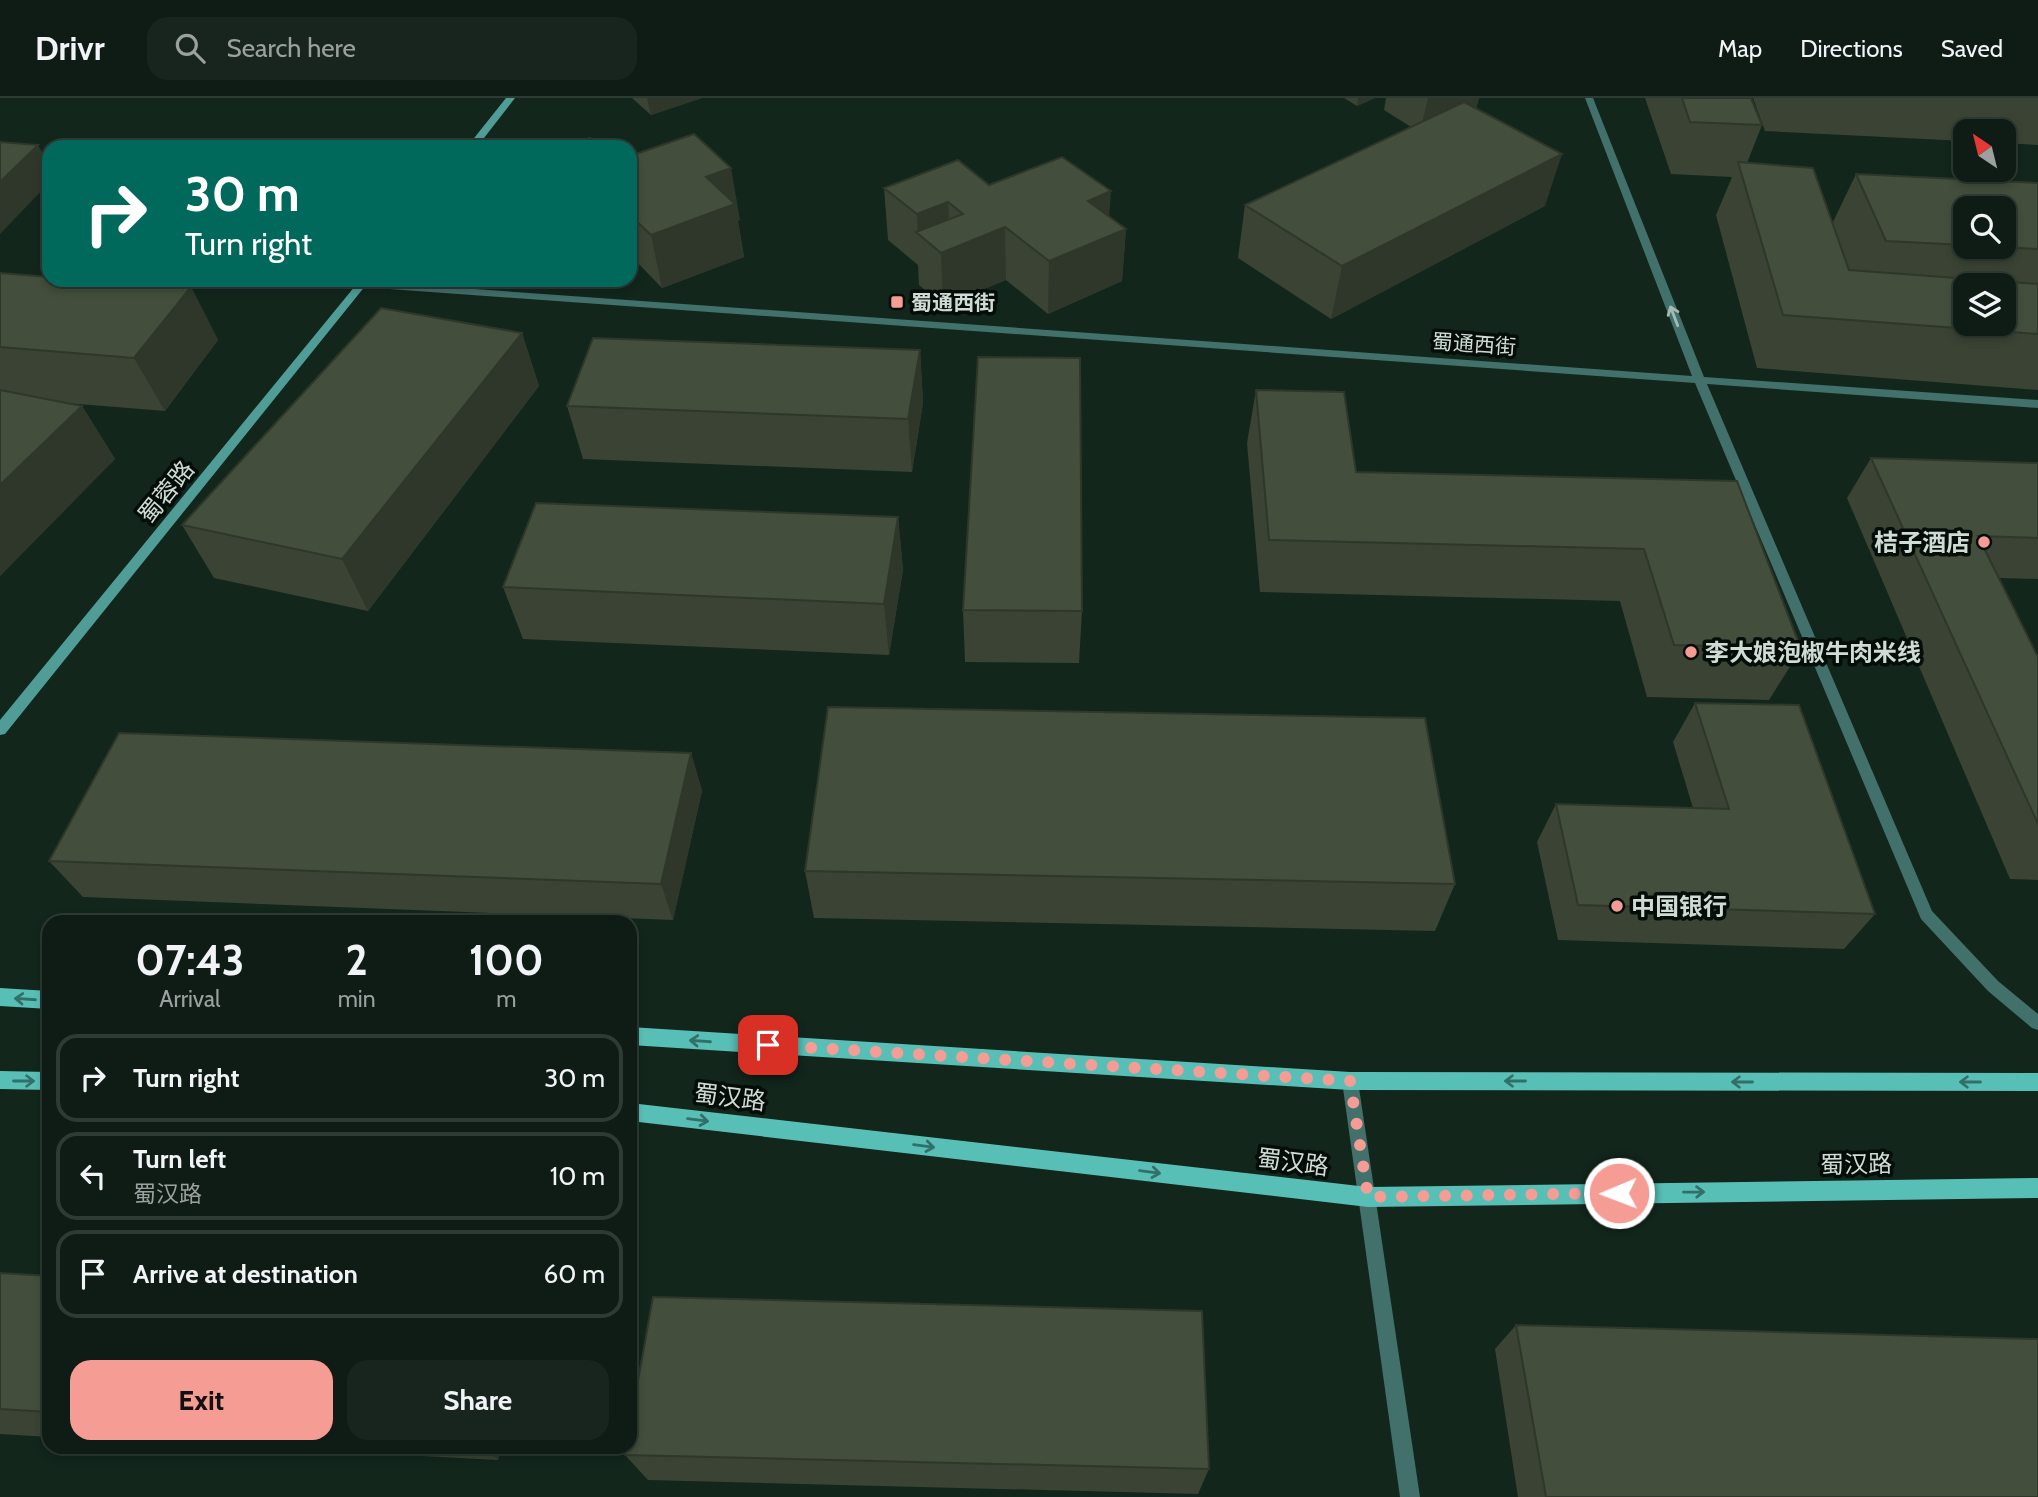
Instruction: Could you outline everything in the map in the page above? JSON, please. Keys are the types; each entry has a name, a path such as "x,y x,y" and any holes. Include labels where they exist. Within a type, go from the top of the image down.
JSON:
{"main road":[{"path":"0,997 42,1000"},
{"path":"637,1036 1350,1081 2038,1082"},
{"path":"0,1080 42,1081"},
{"name":"蜀汉路","path":"637,1113 1368,1197 2038,1188"}],"street":[{"path":"478,140 511,98"},
{"path":"1589,98 1699,379 1926,915 1993,986 2038,1023"},
{"name":"蜀蓉路","path":"0,730 360,287"},
{"name":"蜀通西街","path":"433,287 2038,404"},
{"path":"1350,1081 1410,1497"}],"building":[{"path":"1682,98 1751,98 1762,125 1690,122"},
{"path":"1464,102 1562,154 1342,266 1245,205"},
{"path":"694,134 731,168 706,177 735,204 651,235 637,222 637,154"},
{"path":"0,142 38,145 0,182"},
{"path":"1062,157 1111,191 1088,201 1126,229 1049,261 1005,227 941,253 916,232 963,214 948,202 917,214 884,188 958,160 989,185"},
{"path":"1738,162 1813,168 1849,270 1953,278 1953,328 1783,315"},
{"path":"1856,174 1953,179 1953,182 2038,183 2038,249 2016,248 2016,196 1953,196 1953,244 1886,241"},
{"path":"0,273 42,276 42,287 191,287 134,358 0,347"},
{"path":"2016,282 2038,284 2038,334 2016,332"},
{"path":"381,308 522,333 342,559 182,525"},
{"path":"593,338 920,350 908,419 567,406"},
{"path":"978,357 1080,358 1082,611 963,610"},
{"path":"0,390 82,406 0,485"},
{"path":"1256,390 1344,392 1356,472 1737,481 1801,649 1674,645 1644,549 1269,540"},
{"path":"1871,458 2038,463 2038,538 1978,536 2038,657 2038,824"},
{"path":"536,503 898,517 884,604 503,587"},
{"path":"1695,703 1799,705 1875,914 1578,905 1556,804 1729,809"},
{"path":"828,707 1425,718 1455,884 805,871"},
{"path":"119,733 691,753 661,884 49,861"},
{"path":"0,1273 42,1276 42,1412 0,1409"},
{"path":"653,1297 1202,1311 1209,1469 625,1455 637,1454 637,1386"},
{"path":"1516,1325 2038,1339 2038,1497 1546,1497"}],"place":[{"name":"蜀通西街","path":"897,302"},
{"name":"桔子酒店","path":"1984,542"},
{"name":"李大娘泡椒牛肉米线","path":"1691,652"},
{"name":"中国银行","path":"1617,906"}],"route":[{"path":"768,1045 1350,1081 1368,1197 1619,1193"}]}
